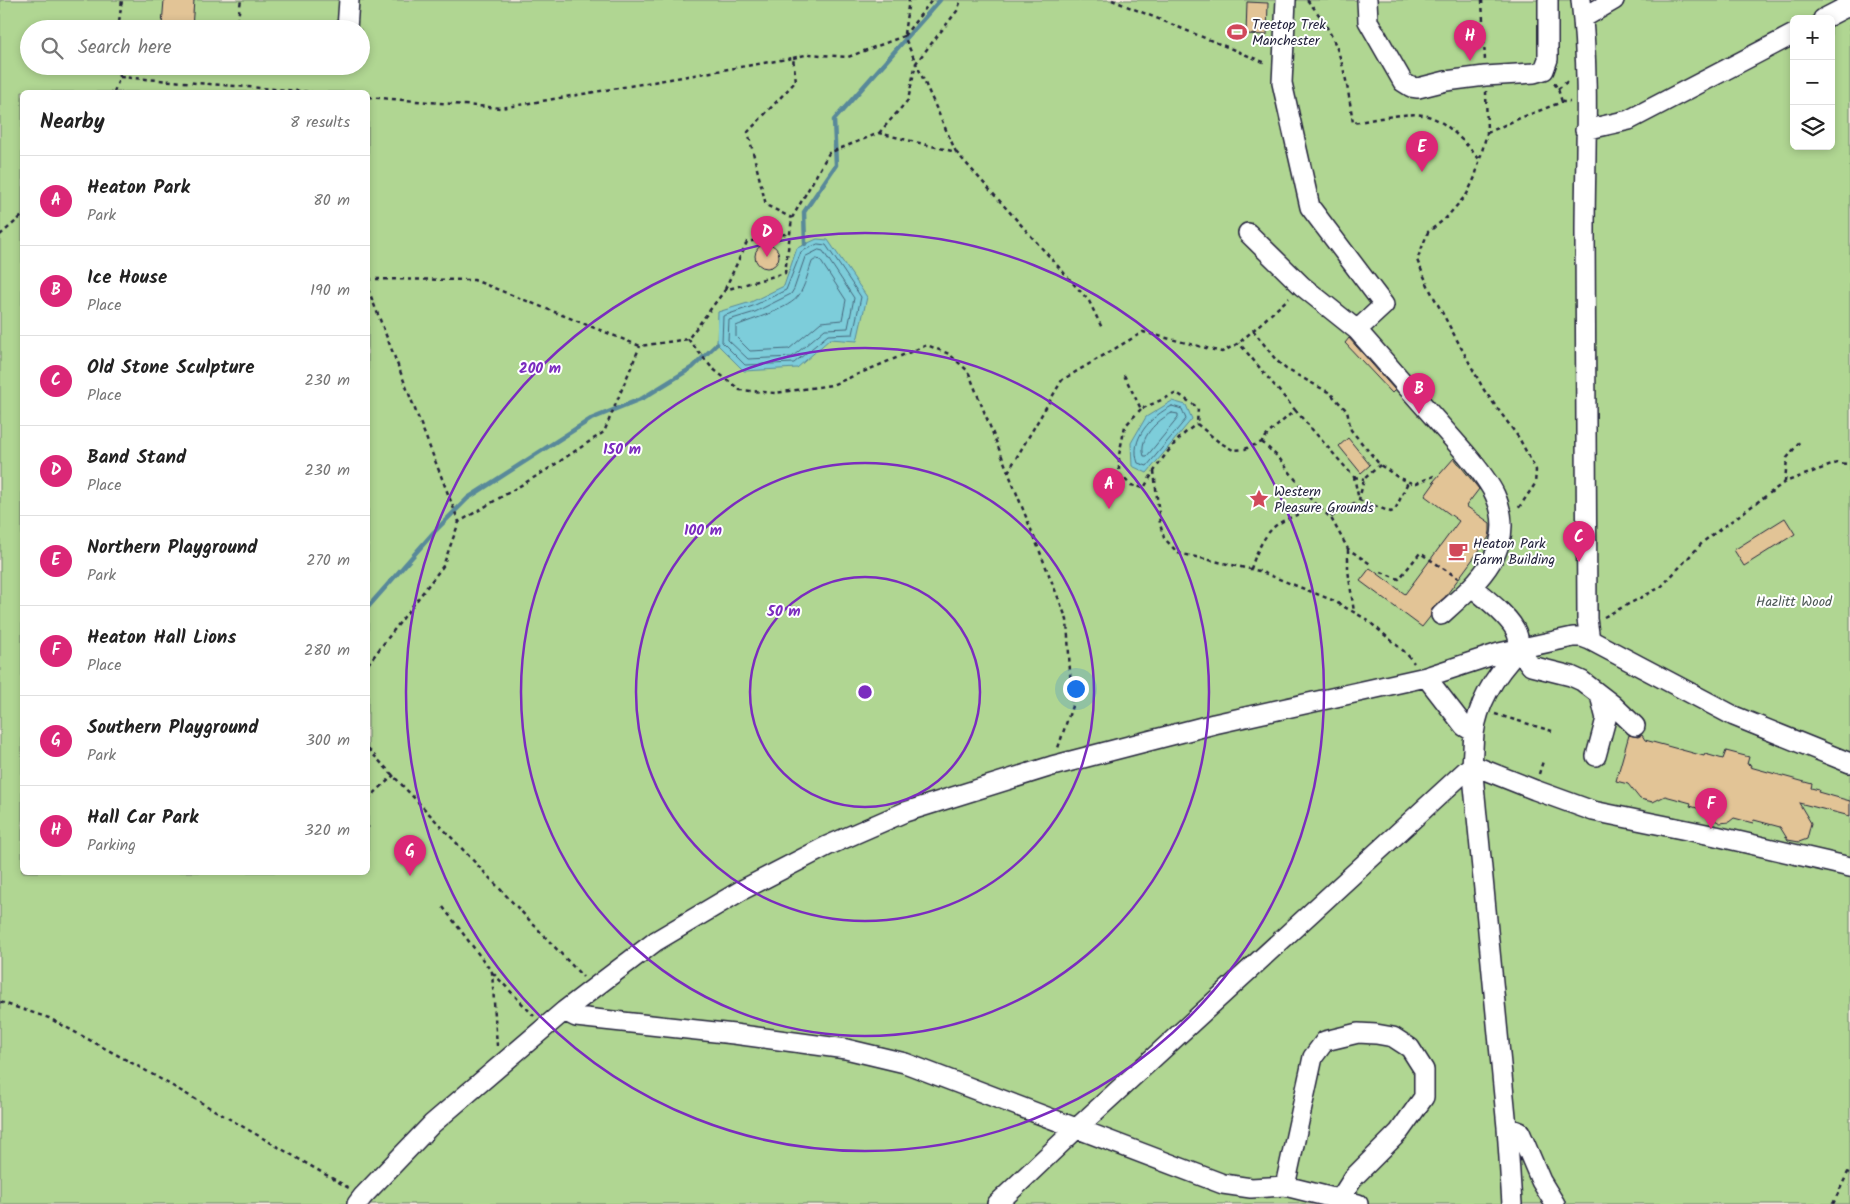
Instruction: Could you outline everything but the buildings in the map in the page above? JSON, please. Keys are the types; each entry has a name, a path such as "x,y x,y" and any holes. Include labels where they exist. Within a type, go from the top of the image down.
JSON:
{"lane":[{"path":"348,20 349,0"},
{"path":"1286,0 1282,83 1310,207 1384,306 1357,330"},
{"path":"1367,0 1368,21 1403,82 1406,85 1418,88 1446,81 1534,73 1544,70 1548,59 1548,0"},
{"path":"1590,640 1587,619 1585,102 1582,9 1614,0"},
{"path":"1831,15 1850,5"},
{"path":"1585,130 1628,120 1790,36"},
{"path":"1248,232 1302,286 1357,330 1482,473 1495,495 1500,510 1502,529 1500,544 1495,558 1472,587 1442,615"},
{"path":"1472,587 1512,625 1517,633 1520,650 1532,666 1571,676 1600,694 1635,726"},
{"path":"360,1200 432,1124 564,1011 656,941 742,890 827,846 905,812 1052,766 1214,724 1426,677 1499,653 1520,650 1552,640 1573,637 1582,637 1590,640 1734,716 1850,763"},
{"path":"1512,1204 1507,1127 1472,765 1474,732 1490,686 1502,669 1520,650"},
{"path":"1426,677 1464,726 1474,732"},
{"path":"1596,756 1606,719 1600,694"},
{"path":"1472,765 1593,811 1716,836 1850,867"},
{"path":"998,1204 1077,1128 1472,765"},
{"path":"564,1011 576,1017 734,1034 846,1049 905,1063 1222,1184 1251,1188 1284,1186 1346,1202 1354,1177 1399,1132 1424,1097 1424,1070 1410,1048 1393,1037 1376,1034 1358,1033 1326,1041 1313,1057 1284,1186"},
{"path":"1507,1127 1520,1132 1541,1181 1554,1204"}],"path":[{"path":"119,20 122,0"},
{"path":"238,20 241,0"},
{"path":"909,0 904,36 956,152 1090,301 1102,328"},
{"path":"370,97 501,108 809,54 848,57 904,36 932,0"},
{"path":"725,290 785,274 792,218 829,153 878,133 908,100 916,63 957,11 961,0"},
{"path":"1112,0 1282,69"},
{"path":"1307,0 1320,14 1337,46 1346,74 1353,123 1392,117 1423,115 1441,123 1463,140 1480,160"},
{"path":"1482,0 1487,133 1480,160 1467,194 1446,219 1428,232 1417,260 1430,290 1484,390 1519,438 1536,470 1536,484 1502,529"},
{"path":"792,218 766,206 748,132 796,81 793,58"},
{"path":"1544,70 1558,89 1562,102"},
{"path":"115,90 120,77 286,90"},
{"path":"1487,133 1562,102 1585,102"},
{"path":"878,133 956,152"},
{"path":"0,235 20,218"},
{"path":"370,279 474,280 640,346 688,338 725,290 747,242 790,233"},
{"path":"1008,472 1062,380 1143,332 1222,352 1239,343 1302,286"},
{"path":"370,294 458,522 443,566 370,661"},
{"path":"1254,330 1276,360 1286,369 1330,393 1347,411 1351,430 1380,465 1399,478 1414,484 1434,476"},
{"path":"688,338 712,368 740,390 775,393 832,385 927,346 948,354 968,371 1067,620 1072,706 1052,766"},
{"path":"1239,343 1354,477 1359,500"},
{"path":"458,522 545,471 604,432 640,346"},
{"path":"1124,375 1141,410"},
{"path":"1198,424 1187,431 1154,472 1144,488 1131,485 1119,474 1119,455 1125,426 1141,410 1177,393 1198,408 1198,424 1219,442 1234,450 1245,450 1262,442 1268,434 1295,410"},
{"path":"1785,482 1787,458 1800,441"},
{"path":"1262,442 1279,458 1312,501 1331,518 1348,549 1372,565"},
{"path":"1587,619 1602,619 1661,587 1704,541 1785,482 1837,463 1850,464"},
{"path":"1331,518 1359,500 1364,479 1380,465"},
{"path":"1154,472 1160,524 1164,538 1178,552 1251,569 1305,588 1332,600 1366,619 1406,653 1426,677"},
{"path":"1354,477 1364,479"},
{"path":"1359,500 1391,512 1395,510 1408,482"},
{"path":"1251,569 1255,554 1274,527 1317,504"},
{"path":"1348,549 1348,570 1354,612"},
{"path":"1381,572 1399,578 1420,553 1472,587"},
{"path":"1492,713 1552,731"},
{"path":"370,752 394,775 594,988"},
{"path":"1540,771 1543,761"},
{"path":"370,797 394,775"},
{"path":"443,907 492,972 545,1027"},
{"path":"492,972 498,1067"},
{"path":"0,1002 49,1018 143,1069 360,1200"},
{"path":"1832,1204 1850,1168"}],"green space":[{"name":"Hazlitt Wood","path":"0,0 1850,0 1850,1204 0,1204"}],"water":[{"path":"817,239 828,240 867,297 857,341 830,339 797,368 744,371 717,344 718,312 751,302 784,286 797,248"},
{"path":"1172,401 1186,405 1192,419 1147,473 1132,466 1131,443 1146,417"}],"waterway":[{"path":"805,244 804,212 836,165 834,120 940,0"},
{"path":"370,605 434,532 468,498 591,419 643,398 693,367 717,344"}],"place":[{"name":"Treetop Trek Manchester","path":"1237,32"},
{"name":"Hall Car Park","path":"1470,61"},
{"name":"Northern Playground","path":"1422,172"},
{"name":"Band Stand","path":"767,257"},
{"name":"Ice House","path":"1419,414"},
{"name":"Western Pleasure Grounds","path":"1259,499"},
{"name":"Heaton Park","path":"1109,509"},
{"name":"Heaton Park Farm Building","path":"1458,551"},
{"name":"Old Stone Sculpture","path":"1579,562"},
{"name":"Heaton Hall Lions","path":"1711,829"},
{"name":"Southern Playground","path":"410,876"}]}
